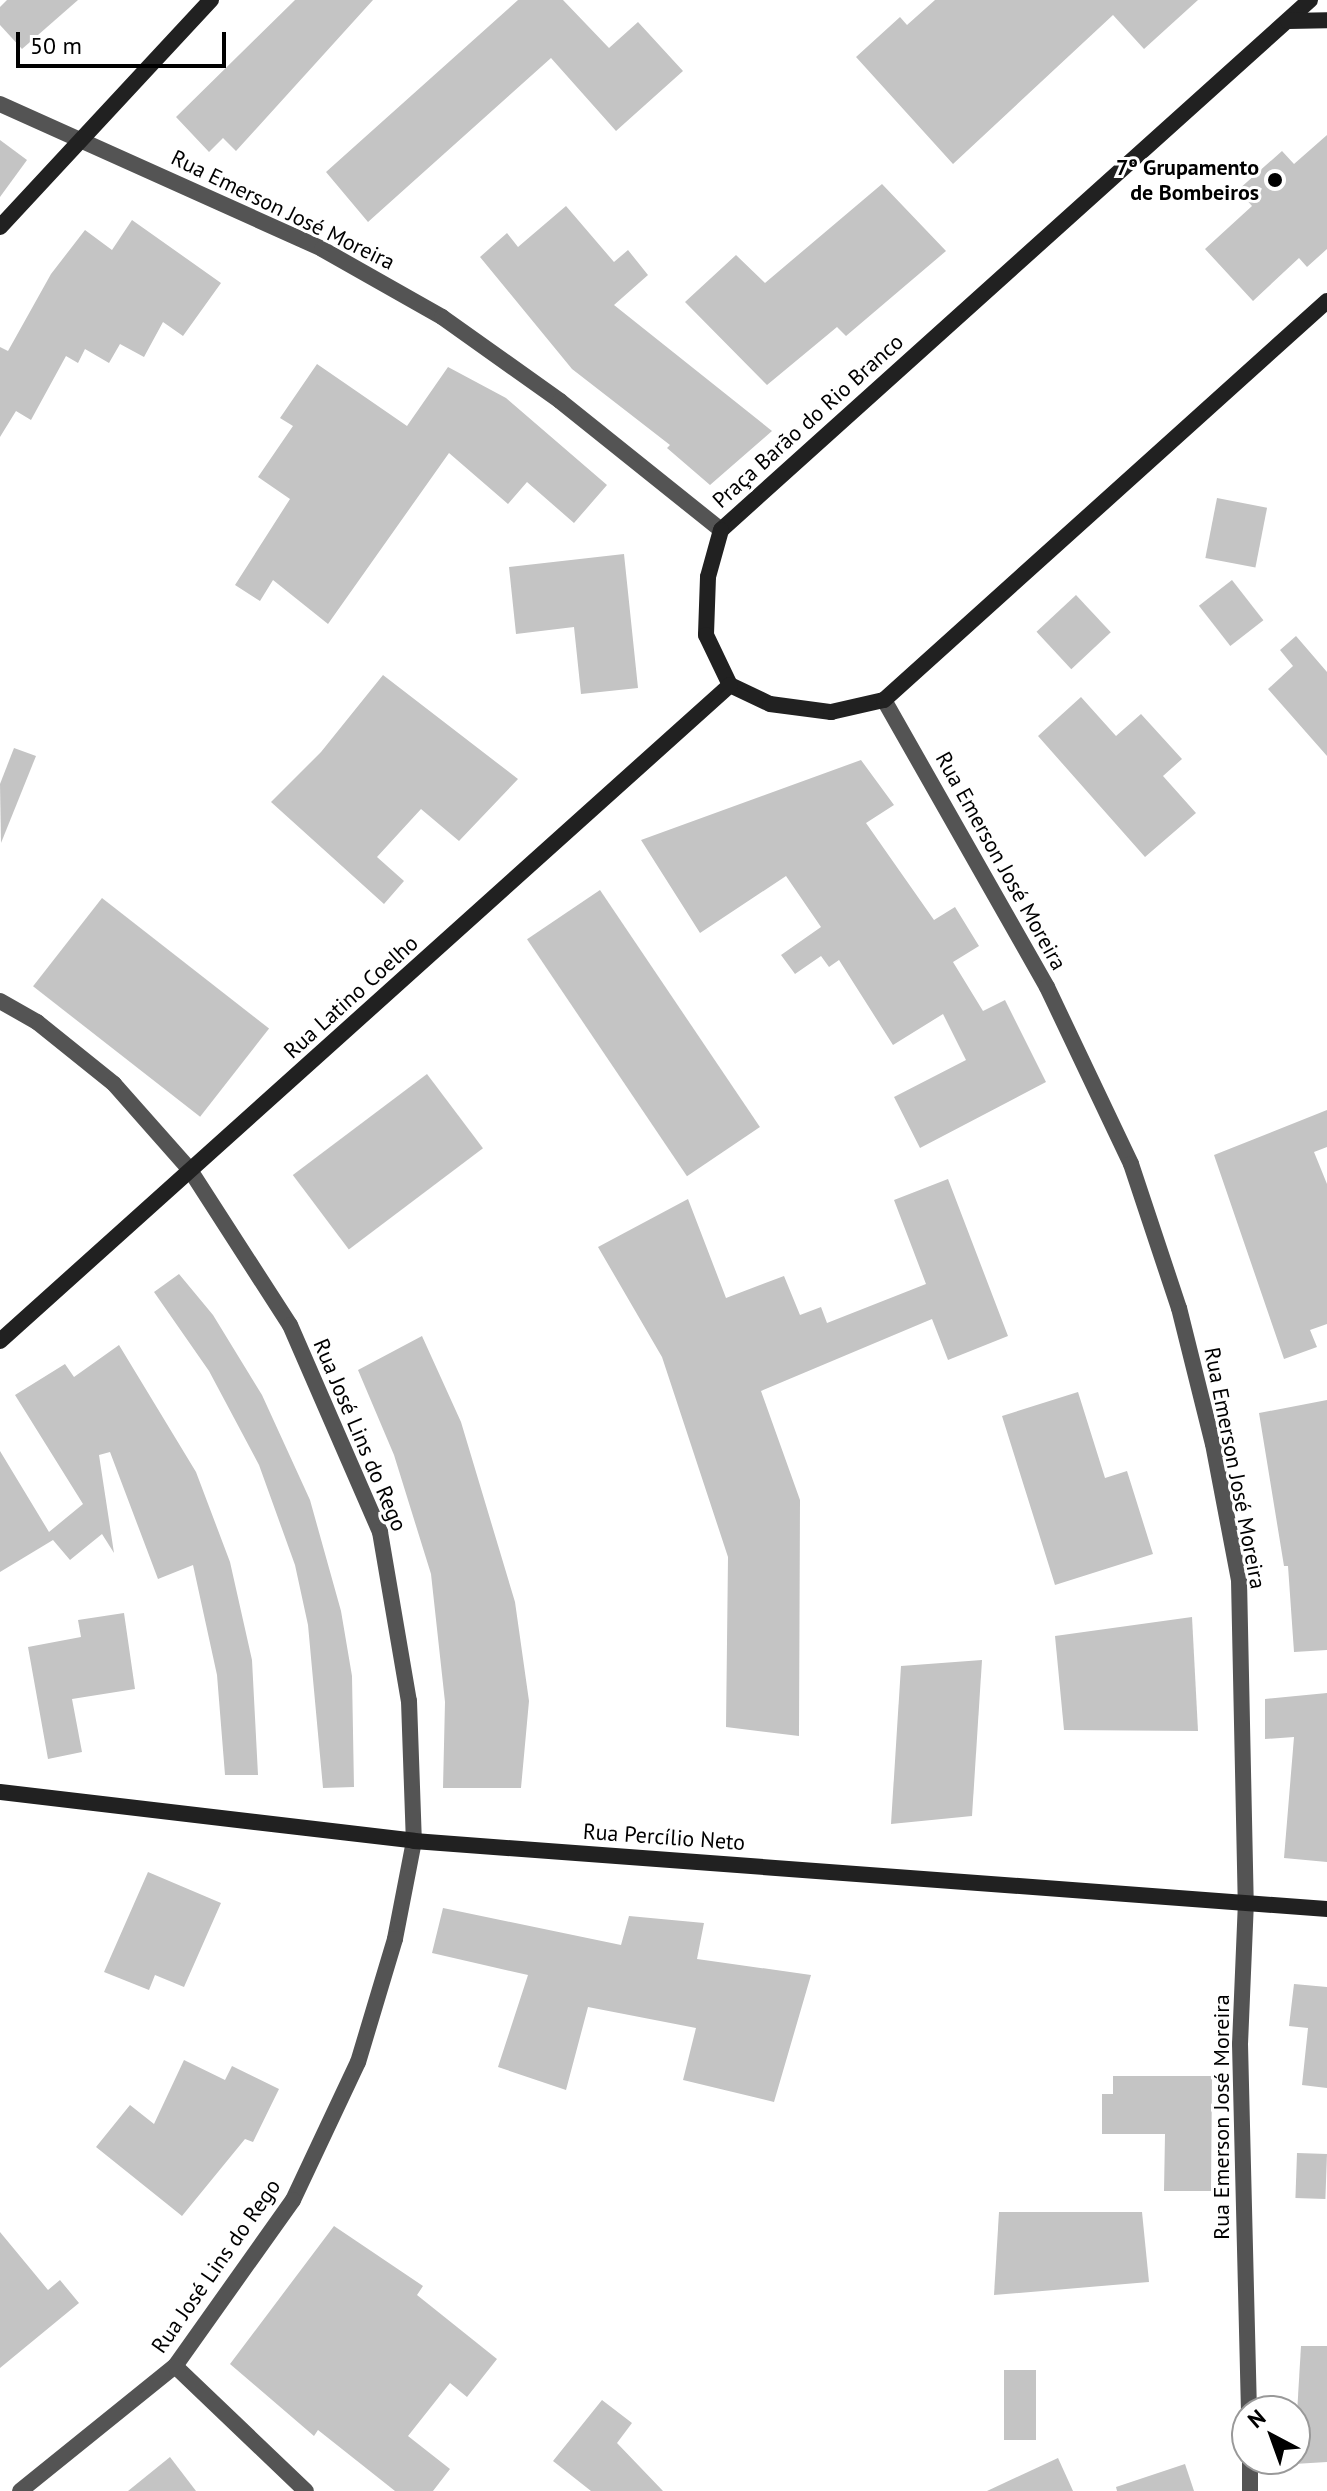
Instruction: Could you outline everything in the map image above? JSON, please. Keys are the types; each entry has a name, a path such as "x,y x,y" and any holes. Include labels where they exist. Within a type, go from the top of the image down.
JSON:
{"street":[{"path":"0,227 211,0"},
{"name":"Praça Barão do Rio Branco","path":"730,685 706,635 708,577 721,530 1310,0"},
{"path":"1288,21 1327,20"},
{"name":"Rua Emerson José Moreira","path":"0,104 322,249 442,317 560,401 721,530"},
{"path":"730,685 770,704 831,712 884,700 1327,301"},
{"name":"Rua Latino Coelho","path":"0,1341 730,685"},
{"name":"Rua Emerson José Moreira","path":"884,700 1047,987 1131,1164 1179,1308 1239,1580 1246,1901 1240,2044 1249,2395"},
{"name":"Rua José Lins do Rego","path":"0,1001 37,1022 114,1084 190,1170 290,1325 380,1532 409,1701 414,1841 395,1939 358,2062 293,2200 175,2366 20,2491"},
{"name":"Rua Percílio Neto","path":"0,1792 414,1841 1327,1909"},
{"path":"175,2366 306,2491"}],"building":[{"path":"7,0 78,0 22,49 0,25 0,7"},
{"path":"295,0 373,0 236,151 223,138 209,152 176,117"},
{"path":"518,0 563,0 609,48 638,22 683,71 616,131 551,58 368,222 326,172"},
{"path":"935,0 1198,0 1144,49 1113,15 953,164 856,57 900,17 907,25"},
{"path":"1327,135 1327,249 1307,267 1299,258 1253,301 1205,249 1252,206 1238,190 1282,151 1294,164"},
{"path":"0,140 27,160 0,197"},
{"path":"882,184 946,251 846,336 837,327 767,385 685,302 736,255 765,283"},
{"path":"566,206 614,262 628,250 648,275 614,305 772,431 710,485 667,448 670,445 572,369 480,257 507,233 518,247"},
{"path":"132,220 221,283 183,336 163,322 144,357 120,344 109,363 85,349 78,363 66,356 31,420 16,411 0,437 0,347 8,351 51,274 85,230 112,250"},
{"path":"317,364 407,426 448,367 506,398 607,485 574,523 527,482 508,504 449,453 328,624 273,580 260,601 235,585 290,499 258,477 293,426 280,418"},
{"path":"1217,498 1267,508 1255,568 1205,558"},
{"path":"624,554 638,688 581,694 574,627 516,634 509,567"},
{"path":"1232,580 1263,620 1230,646 1199,606"},
{"path":"1076,595 1111,632 1071,669 1037,632"},
{"path":"1296,636 1327,672 1327,756 1268,689 1293,666 1280,650"},
{"path":"383,675 518,779 459,841 421,809 377,857 404,881 384,904 271,802 321,752"},
{"path":"1081,697 1116,736 1141,714 1182,759 1163,776 1196,813 1145,857 1038,736"},
{"path":"14,748 36,756 1,843 0,784"},
{"path":"861,760 894,805 866,823 934,920 955,907 979,946 953,962 983,1011 1005,1000 1046,1082 920,1148 894,1097 966,1060 943,1014 893,1045 839,960 829,967 821,956 795,974 781,955 821,927 786,876 700,933 641,840"},
{"path":"600,890 760,1127 687,1176 527,939"},
{"path":"102,898 269,1029 200,1117 33,986"},
{"path":"427,1074 483,1148 349,1249 293,1175"},
{"path":"1327,1110 1327,1147 1314,1152 1327,1184 1327,1324 1310,1330 1317,1347 1284,1359 1214,1155"},
{"path":"948,1179 1008,1336 948,1360 932,1319 761,1391 800,1500 799,1736 726,1727 728,1557 662,1357 598,1247 688,1199 726,1298 784,1276 800,1315 821,1307 827,1323 926,1284 894,1200"},
{"path":"179,1274 213,1315 262,1395 310,1500 341,1611 352,1676 354,1787 323,1788 308,1625 295,1565 259,1465 209,1371 154,1292"},
{"path":"422,1336 461,1422 515,1602 529,1701 521,1788 443,1788 445,1702 431,1574 394,1455 358,1370"},
{"path":"119,1345 196,1472 230,1562 252,1660 258,1775 225,1775 217,1675 193,1565 158,1579 110,1452 99,1455 114,1553 102,1534 70,1560 53,1540 0,1572 0,1451 49,1532 83,1504 15,1395 65,1364 74,1377"},
{"path":"1078,1392 1105,1478 1127,1471 1153,1554 1055,1585 1002,1416"},
{"path":"1327,1400 1327,1650 1294,1652 1288,1566 1284,1566 1259,1413"},
{"path":"124,1613 135,1689 72,1699 82,1752 48,1759 28,1647 81,1637 78,1620"},
{"path":"1192,1617 1198,1731 1064,1730 1055,1636"},
{"path":"982,1660 972,1816 891,1824 901,1666"},
{"path":"1327,1693 1327,1862 1284,1858 1294,1737 1265,1739 1265,1699"},
{"path":"148,1872 221,1903 184,1987 155,1975 149,1990 104,1972"},
{"path":"443,1908 621,1945 629,1916 704,1923 697,1959 811,1975 774,2102 683,2080 696,2028 588,2007 566,2090 498,2067 528,1975 432,1953"},
{"path":"1294,1984 1327,1987 1327,2088 1302,2085 1308,2028 1289,2026"},
{"path":"184,2060 225,2080 232,2066 279,2089 253,2142 245,2139 182,2216 96,2147 130,2105 154,2124"},
{"path":"1113,2076 1212,2076 1211,2191 1164,2191 1165,2134 1102,2134 1102,2094 1113,2094"},
{"path":"1297,2153 1327,2154 1325,2199 1295,2198"},
{"path":"999,2212 1142,2212 1149,2282 994,2295"},
{"path":"334,2226 423,2286 417,2295 497,2359 467,2397 450,2383 408,2436 450,2469 433,2491 395,2491 318,2430 314,2436 230,2364"},
{"path":"0,2232 48,2290 60,2280 79,2303 0,2368"},
{"path":"1301,2346 1327,2346 1327,2462 1311,2463 1311,2395 1298,2395"},
{"path":"1004,2370 1036,2370 1036,2440 1004,2440"},
{"path":"602,2400 632,2423 617,2443 663,2491 591,2491 553,2461"},
{"path":"170,2457 196,2491 128,2491"},
{"path":"1058,2458 1073,2491 987,2491"},
{"path":"1185,2464 1194,2491 1117,2491 1116,2487"}],"place":[{"name":"7º Grupamento de Bombeiros","path":"1275,180"}]}
